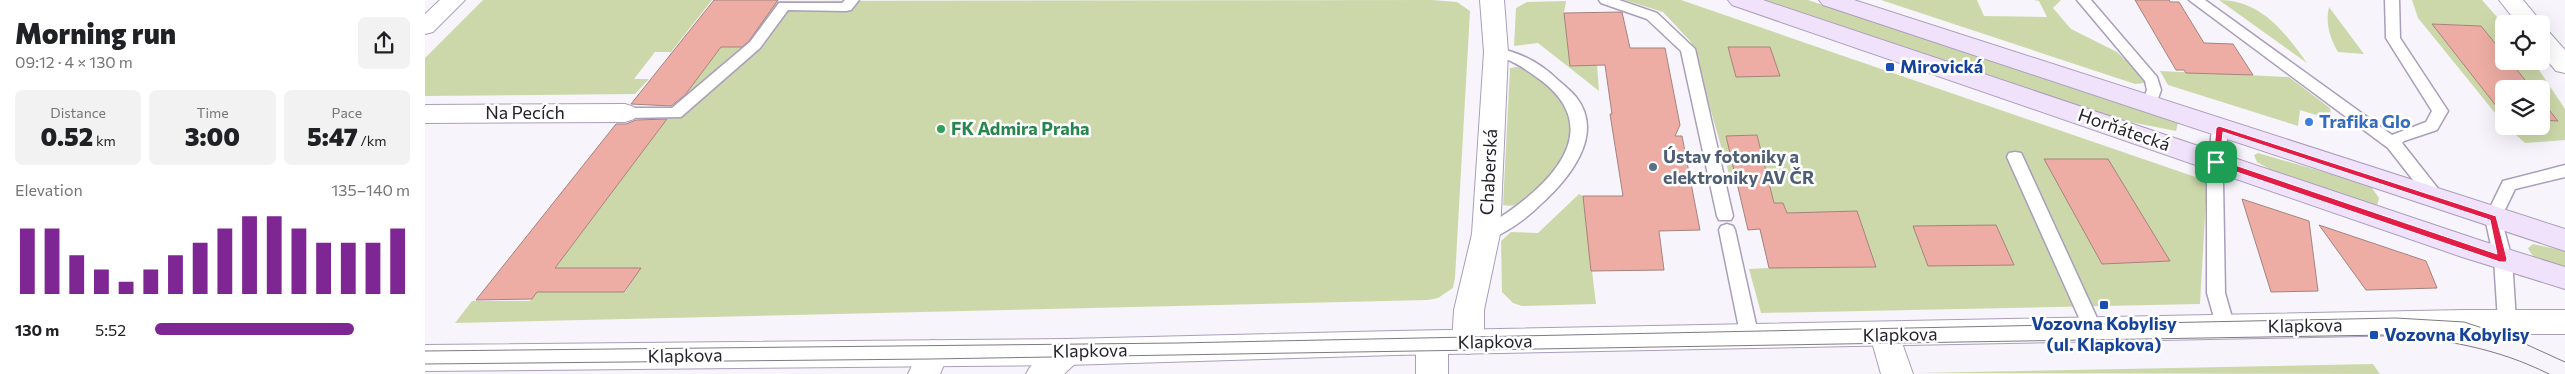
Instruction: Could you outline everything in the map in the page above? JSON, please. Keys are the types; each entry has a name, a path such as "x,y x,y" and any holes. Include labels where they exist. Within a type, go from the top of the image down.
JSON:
{"main road":[{"name":"Horňátecká","path":"1739,0 2503,259 2565,278"},
{"name":"Horňátecká","path":"1831,0 2149,106 2565,240"}],"street":[{"path":"425,27 453,0"},
{"name":"Chaberská","path":"1469,342 1469,310 1486,234 1496,52 1491,0"},
{"path":"2511,0 2524,15"},
{"path":"2550,48 2565,66"},
{"name":"Na Pecích","path":"425,114 625,113"},
{"name":"Klapkova","path":"425,358 473,366 929,364 1067,352 2507,321 2565,322"},
{"path":"1885,335 1897,374"},
{"path":"1432,343 1432,374"},
{"path":"1042,374 1067,352"}],"lane":[{"path":"625,113 676,113 755,44 784,6 847,7 852,0"},
{"path":"1607,0 1652,16 1688,48 1750,338"},
{"path":"2083,0 2152,80 2154,90 2149,106"},
{"path":"2196,0 2394,144 2437,199"},
{"path":"2392,0 2393,38 2440,111 2432,126 2398,137 2394,144"},
{"path":"1486,234 1539,198 1563,174 1576,152 1578,128 1572,103 1561,88 1524,61 1508,53 1496,52"},
{"path":"2219,128 2216,162 2216,293 2226,328"},
{"path":"2015,157 2094,331"},
{"path":"2507,321 2503,259 2493,218 2509,185 2565,171"}],"green space":[{"path":"483,0 712,0 671,52 655,52 634,79 649,79 635,94 425,96 425,58"},
{"path":"1432,0 1457,2 1470,11 1455,278 1453,288 1438,298 1428,300 455,323 472,301 530,301 537,292 625,292 640,268 555,268 721,47 746,47 751,39 727,39 756,1"},
{"path":"1624,0 1681,0 2207,181 2200,304 1761,313 1749,269 1769,268 1753,204 1729,174 1691,42 1663,12"},
{"path":"1765,0 1808,0 2178,123 2176,131 2125,121"},
{"path":"1881,0 1977,0 1984,16 2047,17 2039,1 2033,0 2061,0 2053,8 2071,29 2117,52 2139,73 2145,83 2135,84"},
{"path":"2219,0 2234,1 2247,5 2259,12 2281,29 2307,63"},
{"path":"2412,0 2482,0 2495,15 2495,43 2481,26 2432,24 2495,104 2495,113 2418,18"},
{"path":"1566,1 1564,13 1570,65 1597,65 1599,91 1538,43 1514,46 1516,8 1527,2"},
{"path":"2329,7 2364,54 2338,52 2329,30"},
{"path":"1517,67 1535,74 1554,90 1568,111 1572,129 1570,140 1564,153 1548,180 1526,200 1514,205 1503,205 1510,68"},
{"path":"2517,70 2539,70 2546,80 2525,80"},
{"path":"2160,71 2289,77 2330,108 2332,120 2300,110 2298,126 2168,85"},
{"path":"2550,86 2565,109 2565,140 2525,143 2516,135 2550,135 2550,121 2558,121 2550,111"},
{"path":"2258,153 2372,188 2379,198 2377,206 2273,171 2257,162 2254,155"},
{"path":"1579,194 1583,196 1596,304 1522,306 1513,303 1502,292 1501,241 1511,232 1538,233"},
{"path":"2533,244 2565,251 2565,269 2534,257 2528,248"},
{"path":"2373,364 2380,374 1916,373"}],"building":[{"path":"714,0 778,0 749,41 742,47 721,47 685,95 671,106 631,104"},
{"path":"2135,0 2169,0 2170,2 2179,2 2204,43 2233,44 2253,75 2186,73 2184,70 2176,70"},
{"name":"Ústav fotoniky a elektroniky AV ČR","path":"1622,12 1630,48 1665,48 1680,125 1675,136 1682,136 1700,230 1659,231 1664,270 1591,271 1583,196 1623,196 1610,114 1612,114 1605,65 1570,66 1564,13"},
{"path":"2432,24 2481,26 2495,43 2495,70 2517,70 2525,80 2495,80 2495,104"},
{"path":"1728,47 1770,47 1780,76 1736,77"},
{"path":"2550,111 2558,121 2550,121"},
{"path":"667,119 555,268 641,268 624,292 537,292 532,299 476,300 616,124 626,124 636,120"},
{"path":"1757,135 1774,203 1783,203 1787,213 1857,211 1876,267 1769,268 1760,229 1748,230 1726,136"},
{"path":"2044,159 2108,159 2170,261 2102,264"},
{"path":"2242,199 2309,221 2318,291 2271,292"},
{"path":"1996,225 2014,265 1928,266 1913,226"},
{"path":"2319,225 2426,261 2437,288 2366,290"}],"tram line":[{"path":"425,351 1177,343 2396,318 2464,322 2510,337 2565,362"},
{"path":"425,364 930,359 2386,335 2429,339 2470,346 2510,358 2549,374"}],"place":[{"name":"Mirovická","path":"1890,67"},
{"name":"Trafika Glo","path":"2309,122"},
{"name":"FK Admira Praha","path":"941,129"},
{"name":"Ústav fotoniky a elektroniky AV ČR","path":"1653,167"},
{"name":"Vozovna Kobylisy (ul. Klapkova)","path":"2104,305"},
{"name":"Vozovna Kobylisy","path":"2374,335"}],"route":[{"path":"2219,128 2493,218 2503,259 2216,162 2219,128"}]}
